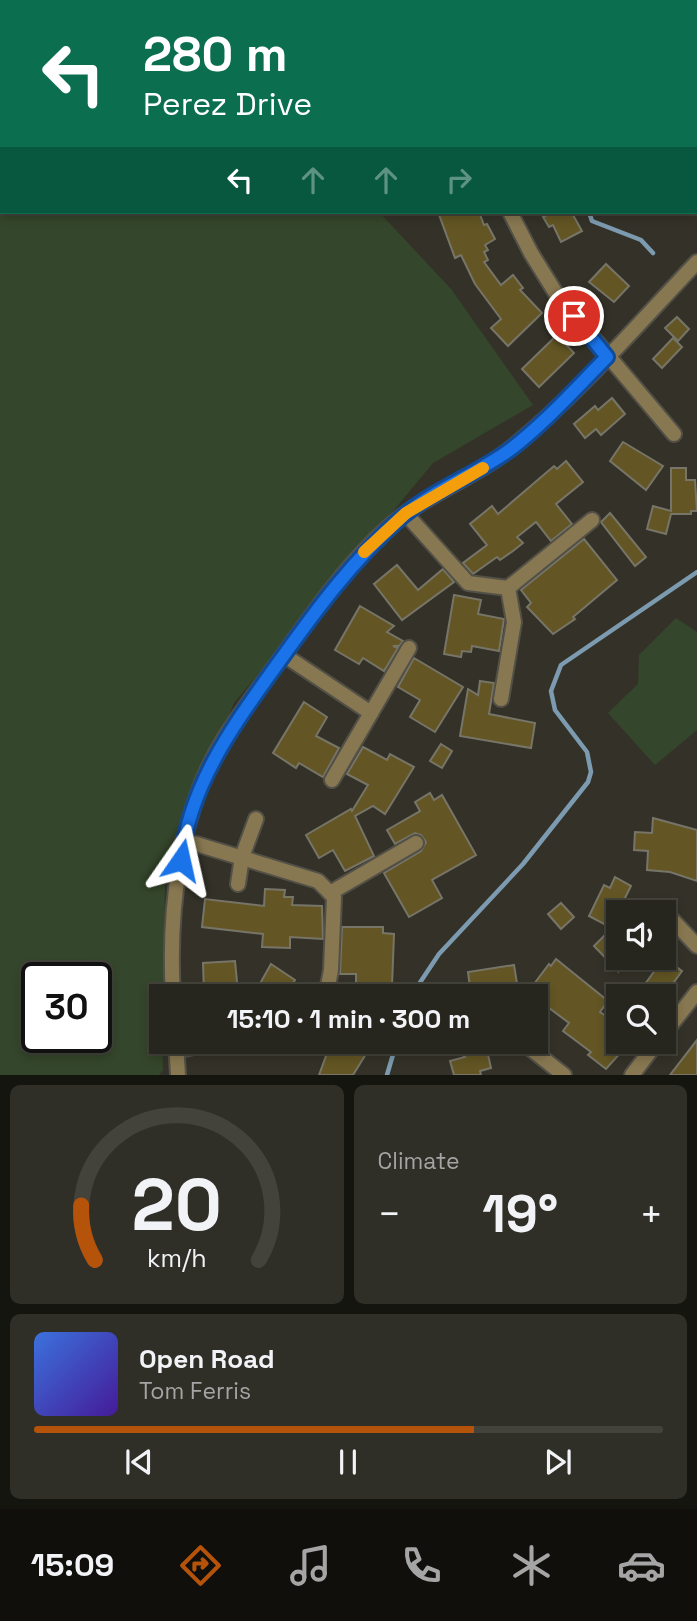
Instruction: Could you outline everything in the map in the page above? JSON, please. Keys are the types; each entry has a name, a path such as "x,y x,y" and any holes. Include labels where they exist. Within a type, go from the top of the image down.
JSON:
{"street":[{"path":"511,214 557,295 674,434"},
{"path":"173,984 176,900 183,840 200,786 223,741 284,655 368,547 406,513 478,472 512,448 607,357 697,262"},
{"path":"406,513 468,583 508,589 592,520"},
{"path":"501,699 514,622 508,589"},
{"path":"332,780 409,648"},
{"path":"284,655 371,713"},
{"path":"238,884 242,857 256,819"},
{"path":"183,840 318,881 331,893 334,897 328,984"},
{"path":"331,893 416,843"},
{"path":"676,924 697,946"},
{"path":"676,1019 697,992"},
{"path":"177,1054 178,1075"},
{"path":"537,1054 564,1075"},
{"path":"632,1075 648,1054"}],"green space":[{"path":"0,214 381,214 451,289 533,405 433,463 234,703 165,875 164,984 149,984 149,1054 163,1054 163,1070 159,1075 0,1075"},
{"path":"676,618 697,632 697,730 655,765 608,713 638,684 639,655"}],"building":[{"path":"439,214 480,214 484,225 487,224 495,239 485,245 488,250 484,252 488,260 484,262 501,285 513,275 523,288 520,290 542,313 508,346 491,328 501,319 475,284 461,255 455,258"},
{"path":"575,214 573,215 582,231 561,242 553,225 549,227 543,217"},
{"path":"606,264 629,286 614,302 589,282"},
{"path":"677,317 689,329 678,341 665,328"},
{"path":"557,335 574,353 539,387 522,369"},
{"path":"673,338 682,347 662,368 653,359"},
{"path":"612,398 625,414 601,435 596,429 585,438 574,424 595,406 598,410"},
{"path":"623,442 663,466 646,490 610,461"},
{"path":"566,461 583,482 556,504 572,524 551,541 536,522 517,537 523,543 500,560 497,557 473,574 463,563 487,545 470,524 492,506 498,514 554,466 557,469"},
{"path":"671,468 686,468 686,480 695,480 697,511 691,511 691,514 671,514 666,534 647,529 653,506 671,511"},
{"path":"610,513 646,557 635,566 601,522"},
{"path":"584,539 617,580 573,617 575,619 553,634 527,607 531,603 521,590"},
{"path":"397,565 418,590 443,569 454,582 402,620 374,584"},
{"path":"454,595 481,600 478,614 504,619 499,651 472,646 471,652 462,651 461,657 444,654"},
{"path":"360,606 394,626 387,632 403,641 399,646 393,646 398,648 384,671 363,658 359,664 335,650"},
{"path":"414,658 463,687 435,732 410,717 420,700 398,687"},
{"path":"480,681 494,683 489,714 535,723 531,748 460,736 468,689 478,695"},
{"path":"304,702 327,717 316,736 339,748 323,777 299,763 296,768 273,753"},
{"path":"441,744 452,751 442,768 430,761"},
{"path":"363,747 387,760 390,754 414,767 385,814 373,806 355,816 374,856 345,871 333,850 319,858 306,835 351,809 352,811 368,785 347,774"},
{"path":"430,793 434,800 442,795 476,855 432,880 442,898 409,917 384,873 421,851 426,842 421,835 415,833 395,844 387,830 420,811 415,802"},
{"path":"653,818 697,830 697,881 670,872 647,870 648,851 634,850 635,832 652,833"},
{"path":"615,877 631,886 624,900 606,900 606,925 589,916 604,885 610,888"},
{"path":"265,889 285,890 284,897 293,897 292,905 322,906 323,939 290,937 290,948 262,947 263,934 202,927 205,899 264,906"},
{"path":"561,903 574,917 561,929 548,914"},
{"path":"342,927 383,927 383,933 394,934 392,984 356,984 356,974 340,974"},
{"path":"606,934 606,958 594,946"},
{"path":"556,959 606,999 600,1012 606,1016 606,1054 619,1054 606,1069 588,1055 591,1052 563,1031 569,1023 548,1007 548,984 534,984 549,964 551,966"},
{"path":"235,961 237,984 204,984 203,963"},
{"path":"271,964 295,980 292,984 260,984"},
{"path":"514,965 517,984 470,984 468,972"},
{"path":"676,967 682,971 673,984 645,984 655,970 676,970"},
{"path":"697,1040 697,1075 670,1075"},
{"path":"323,1054 366,1054 353,1075 319,1075 326,1056"},
{"path":"462,1054 488,1054 491,1068 480,1071 481,1075 454,1075 450,1061 465,1057"}],"waterway":[{"path":"590,214 592,221 641,240 653,253"},
{"path":"419,984 439,954 523,864 588,782 591,772 587,752 555,710 551,691 561,665 697,572"},
{"path":"387,1075 393,1054"}],"slow traffic":[{"path":"364,552 406,513 483,468"}],"route":[{"path":"181,860 183,840 200,786 223,741 306,623 368,547 406,513 478,472 512,448 607,357 574,316"}]}
